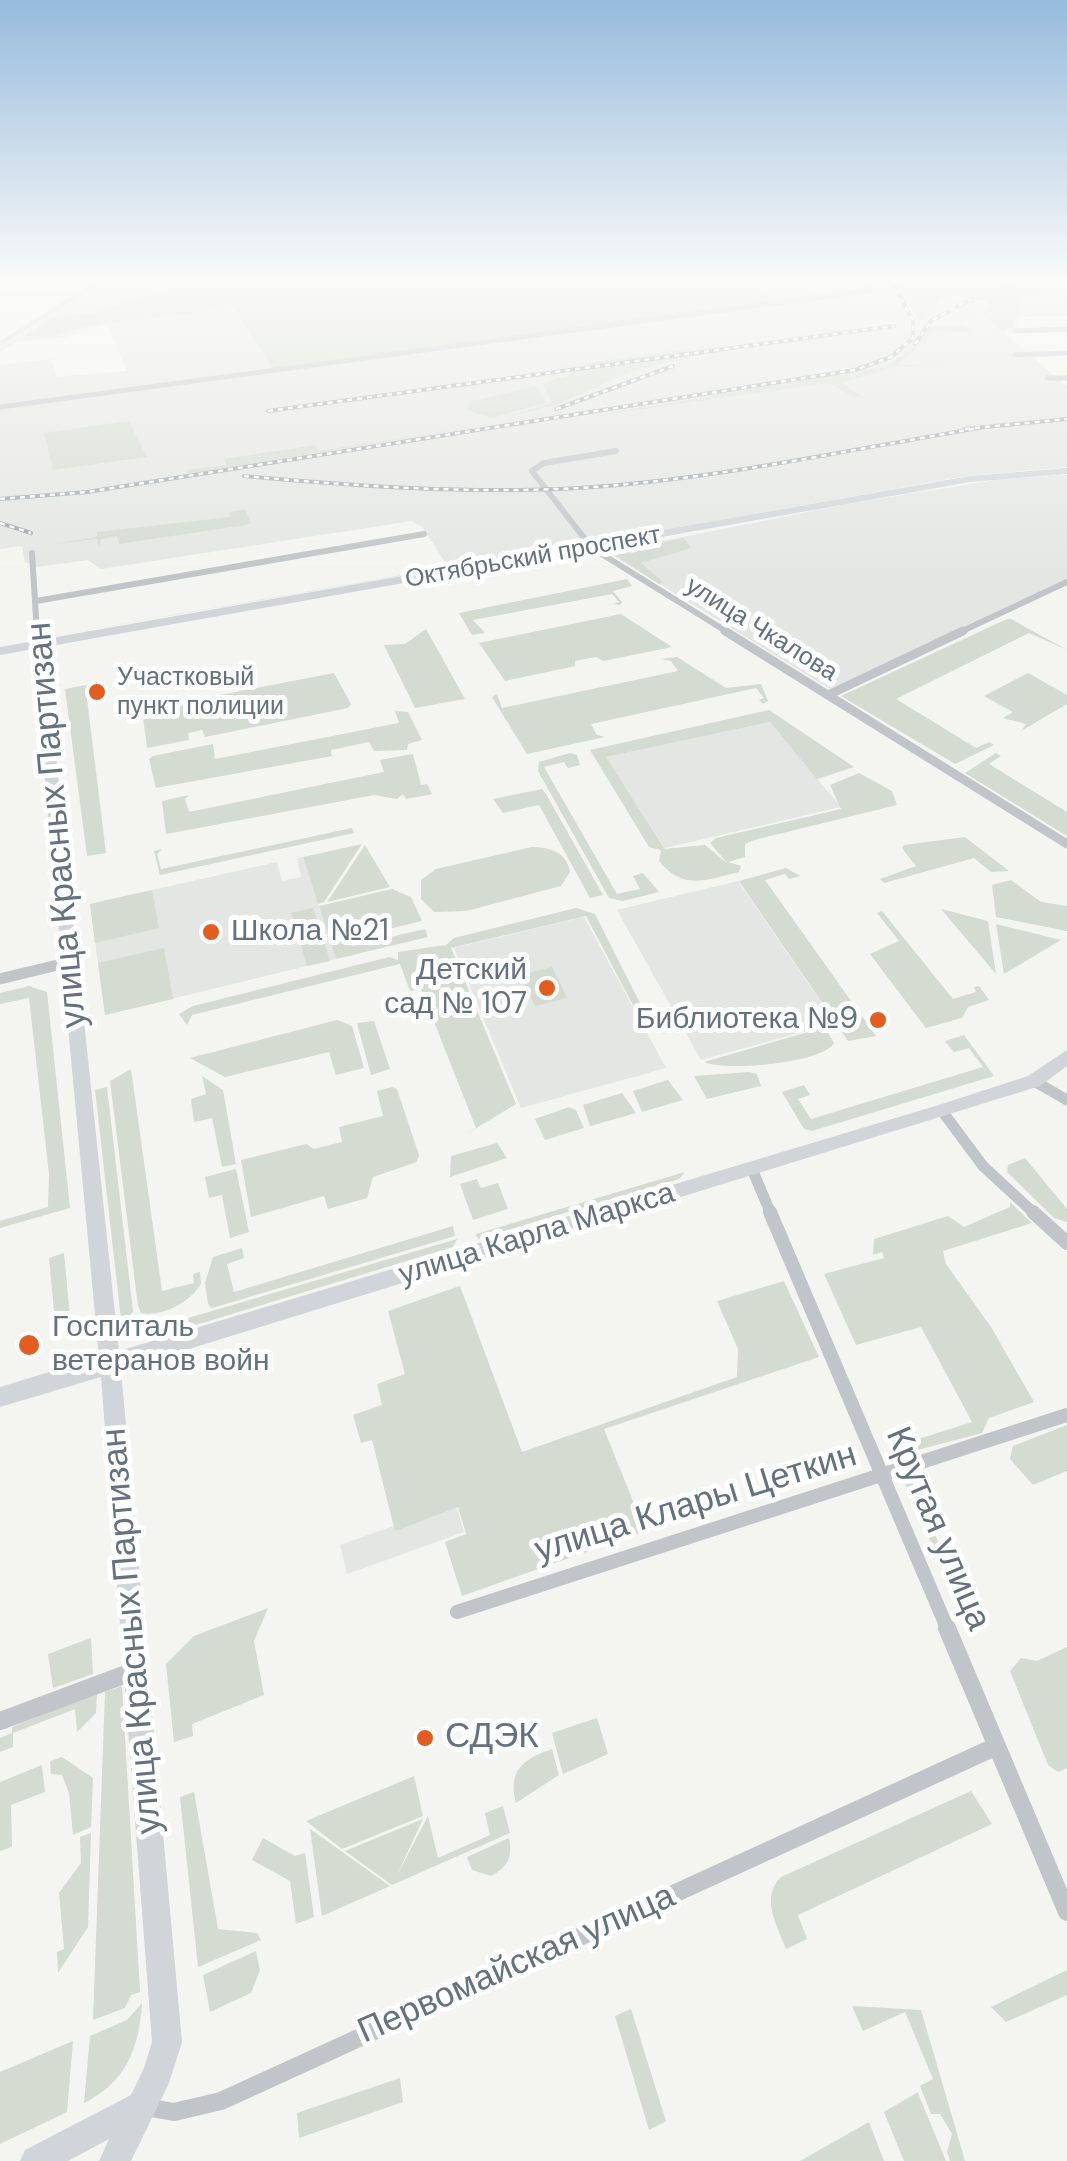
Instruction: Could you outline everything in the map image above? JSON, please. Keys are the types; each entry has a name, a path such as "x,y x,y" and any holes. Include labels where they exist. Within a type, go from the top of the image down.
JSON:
{"street":[{"path":"0,407 218,378"},
{"path":"1048,378 1067,378"},
{"name":"улица Чкалова","path":"616,451 544,463 532,471 592,548 1067,844"},
{"name":"Октябрьский проспект","path":"0,651 970,480 1067,471"},
{"path":"36,601 424,534"},
{"name":"улица Красных Партизан","path":"32,554 110,1362 167,2042 115,2161"},
{"path":"828,695 1067,582"},
{"path":"0,979 70,962"},
{"name":"улица Карла Маркса","path":"0,1397 942,1112 1034,1081 1067,1057"},
{"path":"1034,1081 1067,1100"},
{"path":"942,1112 983,1166 1067,1243"},
{"name":"Крутая улица","path":"752,1169 1067,1912"},
{"name":"улица Клары Цеткин","path":"457,1612 1067,1415"},
{"path":"0,1722 137,1670"},
{"name":"Первомайская улица","path":"141,2106 160,2112 190,2111 221,2101 997,1746"},
{"path":"36,2161 141,2106"}],"shaded area":[{"path":"0,378 1057,378 1067,386 1067,467 966,476 570,547 555,545 529,554 0,645 448,567 423,528 412,521 101,569 88,560 37,567 25,562 22,546 0,549"},
{"path":"560,378 617,378 558,404 509,416 552,403 543,383"},
{"path":"818,378 860,378 843,383 864,398 853,397 829,383 593,416"},
{"path":"537,386 546,403 491,418 467,410 472,401"},
{"path":"129,421 147,457 53,470 44,433"},
{"path":"474,427 188,474 187,470 226,465 224,459 315,445 318,451"},
{"path":"1067,475 1067,579 830,689 608,552 847,504 996,480"},
{"path":"245,509 251,523 246,525 119,544 117,536 101,539 99,547 97,539 53,544 97,537 97,532 230,517 229,512"},
{"path":"684,538 691,548 641,563 663,582 659,584 611,553"},
{"path":"627,579 632,586 613,591 622,602 620,605 613,604 619,602 612,594 473,620 485,633 472,635 459,613"},
{"path":"621,614 672,647 603,661 596,657 575,661 575,666 505,681 479,643"},
{"path":"1007,619 1067,650 1029,633 896,699 976,748 989,742 994,745 955,764 841,696"},
{"path":"426,629 465,699 415,708 384,645 405,644"},
{"path":"677,657 726,688 761,684 768,701 763,704 759,700 764,698 756,688 591,724 597,735 605,737 527,754 492,697 497,694 502,708 678,671 671,661 662,659"},
{"path":"334,673 351,704 348,708 205,737 202,730 188,733 189,740 147,748 142,710"},
{"path":"1028,673 1067,695 1067,704 1021,731 1026,724 1003,718 1013,712 984,696"},
{"path":"91,684 92,689 86,691 106,853 87,856 65,689"},
{"path":"769,710 854,767 817,779 770,722 606,757 665,849 705,845 727,863 710,843 716,838 841,809 830,785 859,773 892,791 897,805 754,840 745,844 745,857 728,862 741,866 739,872 696,881 677,876 659,861 661,850 649,847 590,750"},
{"path":"395,711 408,712 422,740 408,744 407,750 374,751 369,742 331,750 332,756 156,788 149,759 153,756 213,744 215,759 399,723"},
{"path":"770,722 841,807 665,848 606,757"},
{"path":"570,753 577,755 580,765 568,768 564,762 544,767 617,894 640,889 633,876 643,873 659,892 623,901 609,898 538,771 539,762"},
{"path":"996,753 1001,756 989,764 1067,812 1067,836 965,773"},
{"path":"413,754 421,785 427,784 432,794 406,799 403,794 397,799 374,795 166,834 162,801 189,795 185,799 189,812 384,772 380,760"},
{"path":"542,789 603,895 590,898 539,805 503,813 493,799"},
{"path":"352,828 354,833 160,875 154,851 162,849 157,854 161,869"},
{"path":"965,837 1009,871 991,872 974,858 884,883 880,879 916,866 902,848 904,845"},
{"path":"362,844 324,902 318,904 303,857"},
{"path":"365,845 390,887 327,902"},
{"path":"532,847 552,850 565,860 570,872 561,886 466,911 434,912 421,899 421,880 436,869"},
{"name":"Школа №21","path":"303,857 336,959 105,1015 90,904 277,862 282,881 301,877 297,858"},
{"path":"786,868 800,876 789,879 785,874 765,880 876,1036 848,1041 739,881"},
{"path":"1011,880 1041,902 1067,906 1067,931 996,917 992,885"},
{"path":"738,881 835,1023 701,1060 617,910"},
{"path":"392,889 411,897 422,921 350,938 352,946 425,929 428,937 336,959 319,906"},
{"path":"152,890 159,928 95,943 90,904"},
{"path":"313,908 330,961 307,966 291,913"},
{"path":"576,908 595,914 650,1023 644,1026 586,916 451,948 516,1104 465,1135 476,1128 421,989 410,991 400,964 192,1015 187,1025 179,1014 193,1006 389,957 398,960 398,952 446,945 454,938"},
{"path":"941,909 988,921 996,974"},
{"path":"882,911 953,999 976,992 974,987 979,986 989,1000 968,1007 962,1018 926,1028 870,954 899,941 877,913"},
{"name":"Детский сад № 107","path":"584,917 666,1068 521,1108 454,948"},
{"path":"996,924 1061,940 1004,974"},
{"path":"164,948 173,999 105,1015 98,963"},
{"path":"552,967 567,998 535,1006 520,975"},
{"path":"29,986 47,992 70,1208 0,1228 0,1221 48,1207 49,1174 29,998 0,1004 0,993"},
{"path":"337,1020 352,1026 364,1068 336,1075 329,1052 225,1077 190,1058"},
{"path":"374,1021 390,1069 371,1075 357,1023"},
{"path":"825,1027 834,1043 812,1056 751,1066 704,1062"},
{"path":"964,1035 994,1076 812,1131 804,1129 782,1092 804,1085 810,1095 798,1099 811,1119 983,1067 969,1048 954,1052 945,1041"},
{"path":"131,1069 162,1291 194,1283 193,1274 200,1272 201,1284 175,1307 149,1314 141,1313 138,1306 110,1081"},
{"path":"757,1074 761,1086 707,1099 694,1076"},
{"path":"202,1076 223,1090 236,1164 222,1167 212,1118 194,1122 191,1099 206,1094"},
{"path":"668,1080 683,1100 642,1112 633,1091"},
{"path":"107,1087 133,1311 122,1328 95,1090"},
{"path":"397,1089 419,1155 417,1162 373,1177 367,1198 328,1209 324,1196 251,1217 241,1160 306,1144 314,1149 342,1142 339,1127 383,1116 377,1091"},
{"path":"622,1093 636,1113 590,1126 583,1105"},
{"path":"569,1107 576,1110 584,1128 545,1140 535,1119"},
{"path":"497,1143 507,1158 450,1177 451,1156"},
{"path":"1025,1158 1067,1209 1067,1222 1054,1218 1007,1172 1008,1165"},
{"path":"236,1169 249,1232 230,1238 222,1195 209,1198 205,1177"},
{"path":"685,1172 679,1179 478,1239 476,1234"},
{"path":"477,1179 481,1188 498,1183 508,1209 473,1220 460,1184"},
{"path":"1010,1202 1032,1223 943,1251 946,1264 991,1327 1034,1402 989,1418 982,1433 910,1452 903,1444 972,1422 921,1327 856,1345 824,1274 884,1258 882,1252 873,1255 874,1239 948,1216 964,1227 1010,1207"},
{"path":"453,1226 455,1236 212,1308 208,1304 205,1283 213,1257 242,1248 244,1258 227,1264 234,1292"},
{"path":"457,1239 453,1247 156,1337 144,1335 144,1331"},
{"path":"64,1253 70,1317 55,1321 49,1258"},
{"path":"784,1281 819,1357 604,1429 645,1531 462,1596 445,1542 466,1534 458,1507 395,1531 372,1440 361,1443 353,1415 382,1405 377,1384 405,1374 388,1311 460,1286 522,1452 737,1377 738,1349 717,1301"},
{"path":"1067,1425 1067,1471 1033,1485 1010,1459 1013,1446"},
{"path":"911,1479 974,1626 966,1623 904,1481"},
{"path":"456,1504 464,1532 347,1574 340,1545"},
{"path":"268,1608 254,1641 264,1695 192,1724 193,1736 174,1742 166,1664 194,1636"},
{"path":"91,1638 93,1674 53,1688 48,1654"},
{"path":"1067,1647 1067,1768 1058,1772 1048,1765 1010,1671 1021,1658 1037,1661"},
{"path":"122,1686 140,1992 131,1995 125,2008 93,2020 105,1692"},
{"path":"97,1692 96,1713 77,1732 75,1709 13,1733 13,1747 0,1752 0,1738 12,1733 12,1727"},
{"path":"597,1718 608,1754 563,1774 552,1733"},
{"path":"552,1749 559,1775 516,1803 514,1782 520,1767"},
{"path":"62,1757 93,1778 91,1827 73,1835 69,1793 62,1775 51,1774 50,1761"},
{"path":"42,1765 45,1792 11,1805 12,1847 0,1851 0,1782"},
{"path":"414,1776 423,1816 342,1849 306,1821"},
{"path":"971,1791 992,1824 798,1915 807,1939 786,1949 771,1903 781,1877"},
{"path":"194,1792 218,1929 257,1933 261,1940 198,1967 180,1797"},
{"path":"503,1806 510,1833 392,1885 345,1851 423,1819 397,1875 428,1816 438,1858 490,1835 485,1813"},
{"path":"310,1829 390,1886 322,1916"},
{"path":"91,1833 88,1927 58,1973 57,1952 64,1949 59,1893 81,1863 80,1837"},
{"path":"263,1838 295,1856 305,1853 314,1917 296,1924 290,1881 252,1860"},
{"path":"509,1838 510,1856 502,1869 491,1876 472,1870 467,1857"},
{"path":"256,1951 260,1970 251,1993 210,2012 203,1975"},
{"path":"1067,1970 1067,1995 1006,2022 991,2007"},
{"path":"142,2003 138,2035 128,2062 110,2085 84,2103 90,2036 127,2020"},
{"path":"852,2006 921,2010 965,2161 950,2161 947,2152 952,2134 940,2114 931,2114 920,2086 933,2079 905,2012 863,2031"},
{"path":"631,2009 666,2121 649,2130 615,2016"},
{"path":"73,2041 67,2112 0,2144 0,2072"},
{"path":"400,2078 403,2102 299,2138 297,2113"},
{"path":"918,2092 946,2161 904,2161 884,2112"},
{"path":"869,2122 884,2161 800,2161"}],"railway":[{"path":"268,411 512,378"},
{"path":"556,409 641,378"},
{"path":"0,499 87,492 806,378"},
{"path":"965,429 1067,419"},
{"path":"244,476 411,488 579,488 730,471 979,428"},
{"path":"0,523 31,533"}],"place":[{"name":"Участковый пункт полиции","path":"97,692"},
{"name":"Школа №21","path":"211,932"},
{"name":"Детский сад № 107","path":"547,988"},
{"name":"Библиотека №9","path":"878,1020"},
{"name":"Госпиталь ветеранов войн","path":"29,1345"},
{"name":"СДЭК","path":"425,1738"}]}
